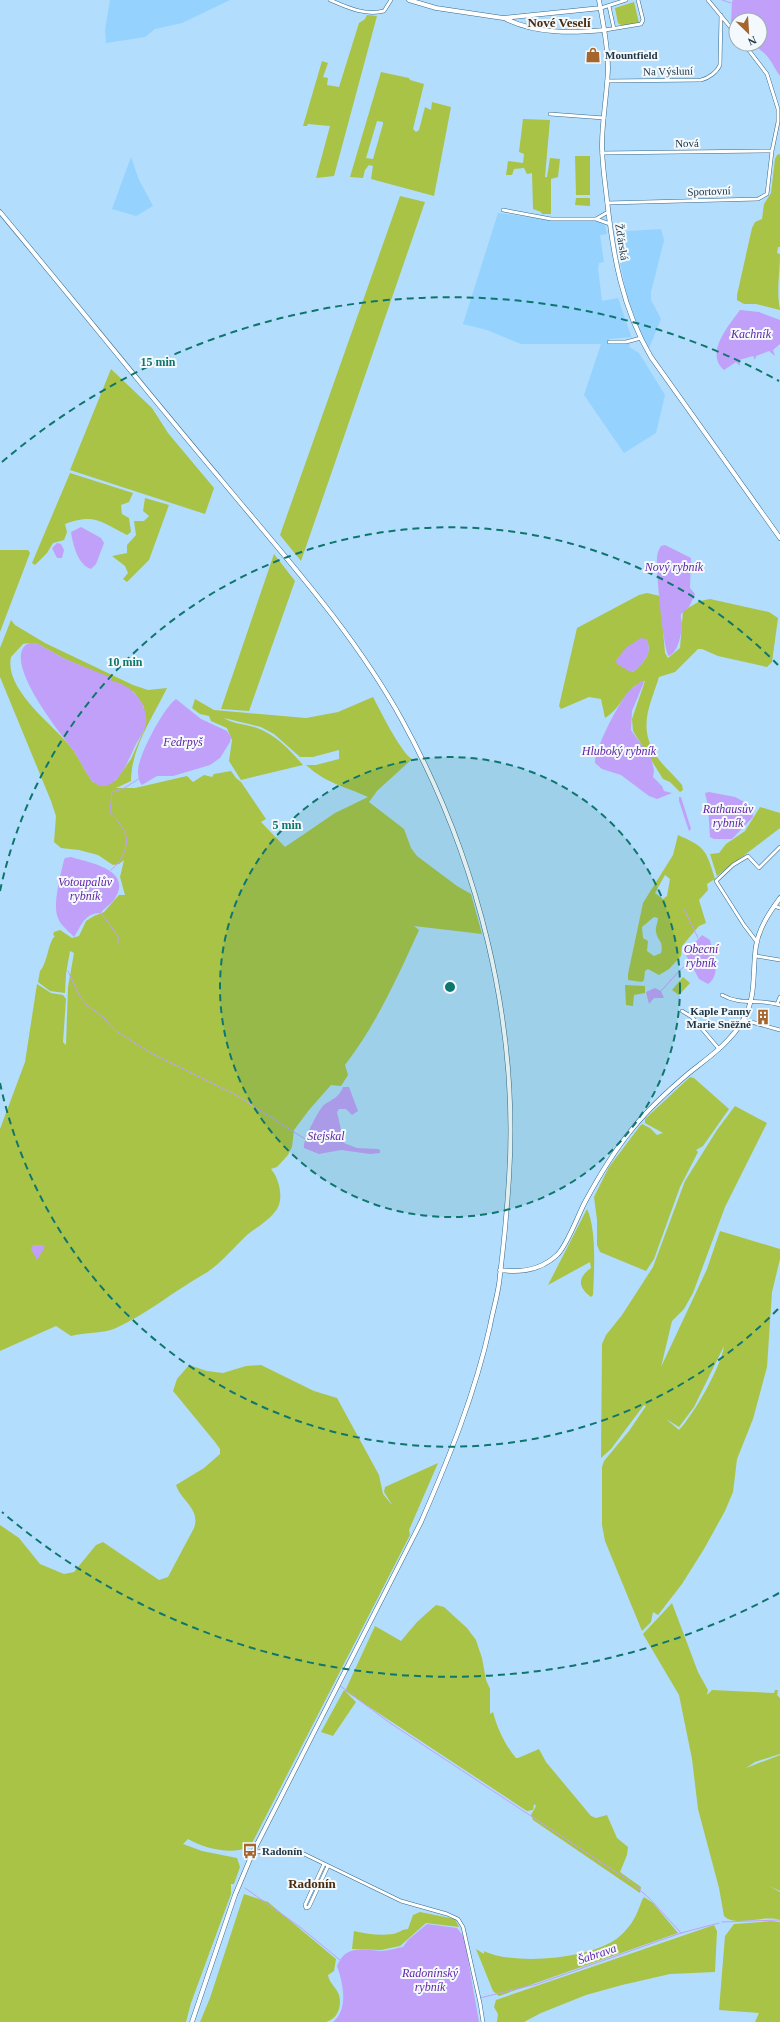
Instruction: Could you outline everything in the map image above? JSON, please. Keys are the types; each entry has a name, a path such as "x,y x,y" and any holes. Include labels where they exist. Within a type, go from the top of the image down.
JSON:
{"main road":[{"path":"409,0 436,8 503,18 601,8"},
{"name":"Žďárská","path":"599,0 605,30 607,81 602,153 608,212 619,281 640,338 663,374 780,538"},
{"path":"503,18 517,24 539,29 569,32 605,30"},
{"path":"0,212 320,599 392,702 424,763 463,855 484,930 499,999 508,1085 510,1176 500,1270 494,1308 478,1372 446,1466 421,1522 253,1852 235,1895 192,2022"},
{"path":"500,1270 517,1272 534,1268 545,1264 560,1252 597,1180 632,1129 662,1097 719,1049 734,1034 744,1020 751,1001 757,942 764,922 780,898"}],"street":[{"path":"330,0 337,4 358,10 384,12 391,0"},
{"path":"601,8 626,0"},
{"path":"605,30 642,24 643,20 638,0"},
{"path":"708,0 728,24"},
{"path":"609,6 614,29"},
{"name":"Na Výsluní","path":"607,81 701,80 708,77 716,71 720,64 721,15"},
{"name":"Sportovní","path":"607,203 761,198 767,194 769,188 772,151 778,122 777,103 764,68 751,52"},
{"path":"550,114 604,118"},
{"name":"Nová","path":"602,153 772,151"},
{"path":"503,210 550,219 596,219 610,224"},
{"path":"596,219 608,212"},
{"path":"609,342 626,342 640,338"},
{"path":"757,942 744,925 716,881 733,865 748,856 759,868 780,847"},
{"path":"774,906 780,908"},
{"path":"756,956 780,960"},
{"path":"722,995 732,1001 751,1001 779,1004 780,997"},
{"path":"682,1011 692,1017 719,1049"},
{"path":"744,1020 780,1030"},
{"path":"253,1852 289,1850 309,1856 402,1901 447,1914 458,1920 463,1927 483,2022"},
{"path":"324,1864 305,1905 306,1908 309,1907 328,1866"}],"shaded area":[{"path":"110,0 230,0 182,23 155,29 145,37 106,43 105,30"},
{"path":"131,157 139,180 153,206 136,216 112,209"},
{"path":"498,213 551,220 595,220 605,225 607,234 600,235 604,262 599,263 598,269 602,301 618,298 631,336 609,339 609,343 630,344 629,347 639,353 665,395 656,433 624,453 584,395 601,344 521,344 487,330 463,324"},
{"path":"661,229 664,240 651,292 651,300 661,319 649,348 646,346 627,297 614,232"}],"green space":[{"path":"634,2 639,23 623,26 618,23 615,8"},
{"path":"367,15 377,16 334,176 316,178 330,126 308,124 307,126 303,126 322,61 328,63 323,77 328,78 327,85 339,87 359,23 365,19"},
{"path":"381,72 409,78 410,80 424,84 413,129 416,132 419,130 425,107 431,110 432,102 451,107 434,196 371,179 373,166 369,165 365,170 363,178 350,177","holes":["377,121 383,122 373,159 366,158"]},
{"path":"523,119 550,120 545,177 547,177 550,158 560,159 558,177 551,179 551,214 542,214 541,212 533,209 532,173 527,174 524,168 514,169 512,175 506,175 508,161 523,163 524,154 519,152"},
{"path":"780,154 780,247 778,247 777,253 780,254 778,289 780,310 756,304 744,304 737,300 737,295 752,228 755,222 762,219 764,204 771,193 775,159 777,155"},
{"path":"575,156 590,156 590,195 576,195"},
{"path":"400,196 425,202 301,561 280,535"},
{"path":"576,198 590,198 590,206 575,205"},
{"path":"111,369 152,408 168,433 214,488 205,514 70,470"},
{"path":"70,473 133,493 129,502 121,505 122,514 129,518 131,532 127,535 98,520 91,519 84,519 65,524 67,532 64,540 53,543 47,553 35,565 32,563"},
{"path":"145,498 169,505 149,560 127,582 123,579 128,573 125,566 112,556 127,553 127,545 136,535 134,521 144,521 149,516 143,511"},
{"path":"0,550 28,550 30,553 0,632"},
{"path":"274,554 295,581 249,711 221,709"},
{"path":"647,593 660,596 665,653 668,658 680,648 683,611 700,601 710,599 769,612 778,618 772,662 767,667 718,656 702,649 698,649 675,672 659,677 649,707 646,726 651,746 657,757 682,785 683,790 680,792 670,782 663,779 633,731 632,719 645,681 638,684 628,692 616,708 605,718 601,699 589,697 561,709 559,706 577,628 639,595","holes":["646,639 649,649 644,661 633,672 626,669"]},
{"path":"11,620 15,625 45,643 133,685 148,690 167,688 149,721 139,745 132,769 131,781 116,788 135,788 187,776 193,782 204,775 212,777 214,774 231,771 241,782 266,819 261,822 285,847 335,813 368,797 329,781 306,765 316,765 339,759 339,750 313,757 300,757 274,734 261,727 224,718 231,722 257,728 270,734 288,749 303,765 241,780 229,761 232,740 227,728 211,721 209,716 200,714 192,708 195,699 214,710 306,718 338,712 373,697 402,749 412,759 377,791 369,802 404,829 411,848 417,856 457,886 471,894 482,934 414,926 419,930 395,982 367,1034 345,1065 348,1075 341,1086 331,1085 309,1110 294,1130 292,1147 288,1155 277,1167 271,1169 280,1188 280,1199 277,1209 271,1217 247,1235 210,1271 150,1309 111,1330 71,1336 56,1326 0,1351 0,1129 25,1062 37,984 51,993 63,995 66,999 63,1042 66,1045 68,987 74,953 70,951 66,974 65,993 50,991 38,982 40,971 45,963 51,943 55,936 53,935 54,932 60,930 72,938 79,936 86,921 104,912 119,895 125,895 120,877 124,860 119,864 113,865 98,855 79,850 61,848 54,842 56,816 0,677 0,648","holes":["36,643 65,659 111,679 111,681 134,692 144,707 144,730 131,759 116,780 108,784 93,782 70,746 31,705 22,693 15,681 11,669 11,657 23,644"]},
{"path":"760,807 780,813 780,828 717,876 710,854 719,853 726,844 745,831"},
{"path":"678,835 699,846 709,861 715,879 707,884 708,890 699,900 706,923 699,926 682,946 681,956 669,969 659,975 648,969 645,971 644,980 642,982 628,980 643,903 673,855","holes":["665,875 670,879 667,896 663,899 655,893","654,917 658,918 656,932 662,946 661,953 654,956 647,951 648,941 643,938 642,927"]},
{"path":"683,977 690,983 679,995 672,990"},
{"path":"625,985 645,986 645,993 634,995 633,1006 626,1005"},
{"path":"690,1077 694,1078 729,1109 703,1146 696,1150 698,1152 680,1187 654,1259 646,1271 600,1252 597,1245 597,1220 594,1197 609,1167 642,1124 650,1128 657,1135 663,1133 645,1123 645,1119"},
{"path":"735,1106 767,1123 725,1207 693,1293 684,1309 672,1321 661,1367 707,1269 720,1231 780,1249 780,1259 772,1292 767,1367 753,1419 737,1459 733,1492 725,1511 682,1584 658,1615 653,1612 651,1622 642,1631 605,1541 602,1525 602,1467 604,1461 629,1431 646,1406 644,1405 611,1449 601,1458 602,1344 606,1335 622,1315 653,1267 685,1181 717,1130","holes":["724,1346 722,1355 706,1390 692,1413 679,1430 666,1419 679,1427 694,1407"]},
{"path":"587,1209 594,1240 593,1295 591,1297 584,1290 581,1282 583,1275 591,1268 590,1262 548,1285"},
{"path":"189,1365 207,1371 223,1373 246,1366 261,1365 314,1391 337,1398 379,1475 383,1494 393,1506 384,1492 385,1487 438,1463 409,1530 410,1535 250,1847 235,1851 219,1850 203,1846 188,1839 183,1844 202,1851 237,1858 240,1867 234,1884 231,1884 231,1894 191,2003 186,2022 0,2022 0,1525 19,1538 40,1564 64,1574 74,1572 96,1545 103,1542 159,1580 168,1577 194,1528 195,1521 193,1510 178,1491 176,1485 204,1468 220,1454 220,1449 215,1442 173,1391 177,1379"},
{"path":"672,1603 698,1672 708,1690 707,1695 712,1690 774,1693 775,1690 778,1690 777,1695 780,1698 780,1754 755,1762 746,1768 780,1755 780,1891 769,1886 780,1892 780,1920 766,1919 736,1921 724,1916 719,1888 698,1809 692,1759 679,1695 643,1634"},
{"path":"436,1605 444,1607 467,1628 476,1640 482,1658 486,1680 490,1689 490,1714 493,1712 508,1748 516,1758 539,1749 546,1762 591,1816 596,1818 607,1815 617,1838 628,1847 627,1855 620,1872 641,1887 640,1893 533,1820 531,1815 536,1806 534,1804 533,1810 527,1811 345,1691 375,1626 401,1641 417,1622"},
{"path":"344,1690 356,1702 333,1736 321,1732"},
{"path":"244,1894 268,1902 336,1959 334,1971 328,1975 330,1981 338,1992 340,1999 338,2012 334,2018 326,2022 200,2022 210,1998"},
{"path":"644,1897 653,1903 678,1933 499,1996 493,1991 476,1949 484,1954 484,1951 497,1956 534,1959 574,1955 592,1950 608,1944 620,1936 629,1927 634,1920"},
{"path":"420,1912 455,1919 459,1927 426,1923 400,1946 381,1950 352,1949 354,1931 378,1935 395,1933 408,1929 413,1915"},
{"path":"772,1921 780,1922 780,2022 755,2022 759,2013 719,2010 725,1936 734,1924"},
{"path":"714,1925 717,1931 715,1972 670,1974 622,1985 586,1995 541,2013 524,2022 497,2022 498,2014 494,2007 496,2000"}],"water":[{"path":"733,0 780,0 780,76 771,61 763,52 768,52 768,12 732,12"},
{"name":"Kachník","path":"740,310 759,312 780,320 780,344 773,350 775,356 769,351 756,356 755,360 753,356 739,360 740,366 736,362 724,370 719,363 717,355 718,347 725,331"},
{"path":"81,527 101,538 104,543 96,564 91,569 86,567 79,559 73,543 71,532"},
{"path":"57,543 61,544 64,550 62,558 57,558 52,548"},
{"name":"Nový rybník","path":"665,545 691,558 690,588 695,594 689,607 681,614 682,628 679,642 675,651 669,656 664,640 662,625 657,565 658,551 661,546"},
{"path":"641,638 646,639 649,649 644,661 633,672 617,664 616,660 627,647"},
{"path":"29,643 36,643 65,659 112,678 111,681 131,690 141,702 146,716 144,730 125,768 114,782 101,786 93,782 73,750 33,693 21,662 22,651"},
{"name":"Hluboký rybník","path":"641,681 644,682 632,711 631,730 651,758 654,770 653,777 662,786 664,791 672,793 657,799 649,796 621,775 602,769 595,763 598,748 614,715 629,691"},
{"name":"Fedrpyš","path":"176,699 201,719 227,731 231,737 230,742 220,758 210,765 173,776 157,776 142,785 139,779 138,771 142,755 152,732 165,712"},
{"name":"Rathausův rybník","path":"709,792 735,797 752,806 753,817 732,839 714,839 710,837 708,806 705,793"},
{"path":"679,797 681,797 691,829 689,831 679,801"},
{"name":"Votoupalův rybník","path":"71,857 99,865 108,870 119,881 119,890 114,900 101,913 87,917 74,937 59,921 56,913 56,898 64,860 65,858"},
{"name":"Obecní rybník","path":"702,935 710,940 716,969 715,975 708,984 699,979 686,955"},
{"path":"655,988 661,991 664,998 654,998 649,1004 646,992"},
{"name":"Stejskal","path":"343,1087 349,1087 358,1111 352,1115 346,1109 339,1109 337,1112 344,1143 357,1148 378,1149 380,1150 380,1153 370,1154 341,1150 319,1154 304,1148 308,1132 322,1107 338,1095"},
{"path":"33,1245 43,1245 45,1247 37,1260 31,1249"},
{"name":"Radonínský rybník","path":"427,1924 457,1928 464,1937 479,2022 333,2022 338,2017 343,2003 343,1988 337,1966 345,1954 355,1950 384,1951 403,1947 408,1940"}],"waterway":[{"path":"722,0 731,3"},
{"path":"111,870 119,862 126,846 126,834 119,822 110,812 112,792 123,789 140,778"},
{"path":"684,909 698,938"},
{"path":"101,913 118,936 118,944"},
{"path":"661,991 681,969 690,963"},
{"path":"68,971 79,995 87,1005 103,1017 116,1031 151,1053 236,1095 305,1139"},
{"path":"339,1685 390,1723 631,1882 651,1900 681,1933"},
{"path":"245,1888 300,1927 340,1960"},
{"name":"Šabrava","path":"722,1922 780,1920"},
{"name":"Šabrava","path":"480,1998 537,1984 681,1933 719,1923"}],"place":[{"name":"Mountfield","path":"593,55"},
{"name":"Kaple Panny Marie Sněžné","path":"763,1017"},
{"name":"Radonín","path":"250,1851"}],"district":[{"name":"Nové Veselí","path":"559,22"},
{"name":"Radonín","path":"312,1883"}]}
